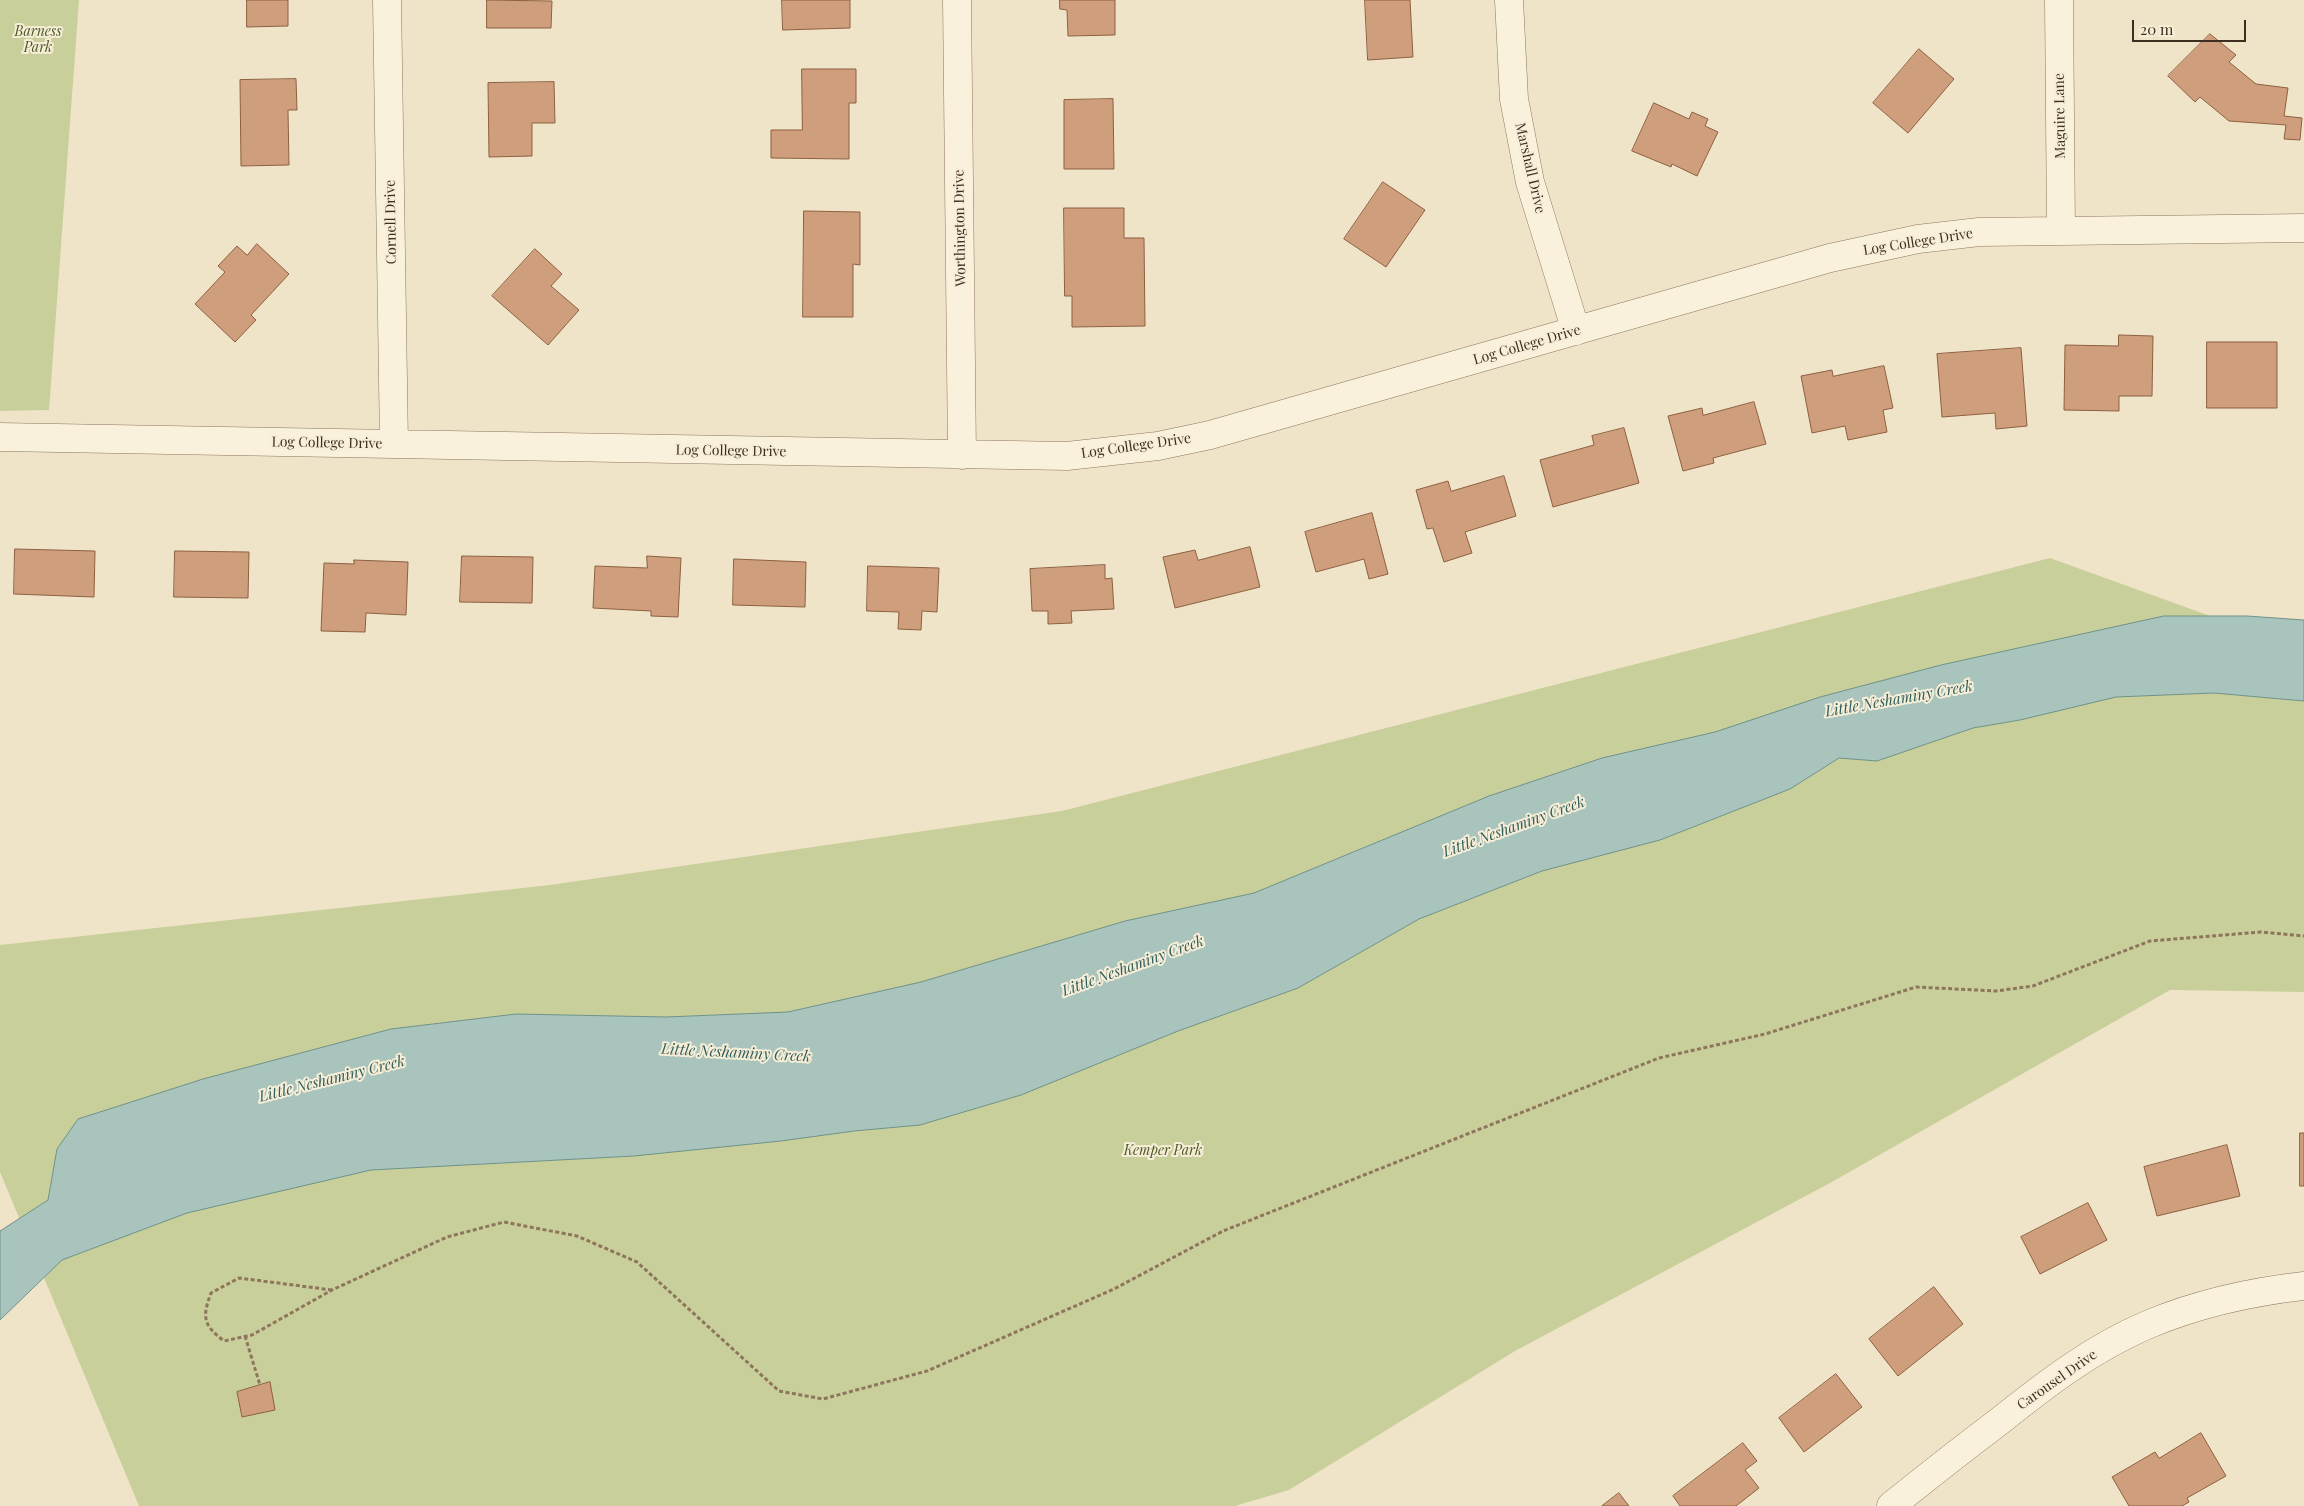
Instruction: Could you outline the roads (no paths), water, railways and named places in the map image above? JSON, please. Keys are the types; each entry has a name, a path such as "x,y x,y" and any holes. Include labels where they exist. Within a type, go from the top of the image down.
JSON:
{"street":[{"name":"Cornell Drive","path":"387,0 394,444"},
{"name":"Worthington Drive","path":"958,0 962,455"},
{"name":"Marshall Drive","path":"1509,0 1514,99 1528,173 1576,331"},
{"name":"Maguire Lane","path":"2059,0 2061,231"},
{"name":"Log College Drive","path":"0,437 1067,456 1158,446 1210,435 1830,258 1918,239 1978,232 2304,228"},
{"name":"Carousel Drive","path":"1891,1506 2030,1397 2086,1357 2146,1325 2210,1302 2264,1290 2304,1286"}],"water":[{"name":"Little Neshaminy Creek","path":"2164,616 2247,616 2304,620 2304,701 2214,693 2116,697 2020,720 1973,728 1877,761 1839,758 1790,789 1660,840 1542,871 1419,919 1298,988 1178,1031 1021,1095 920,1125 634,1156 371,1170 187,1213 62,1260 0,1320 0,1231 48,1200 57,1149 78,1119 203,1079 391,1029 516,1014 666,1017 788,1012 921,982 1125,921 1254,893 1489,796 1602,758 1715,732 1820,697 1941,665"}],"park label":[{"name":"Barness Park","path":"38,40"},
{"name":"Kemper Park","path":"1163,1151"}]}
